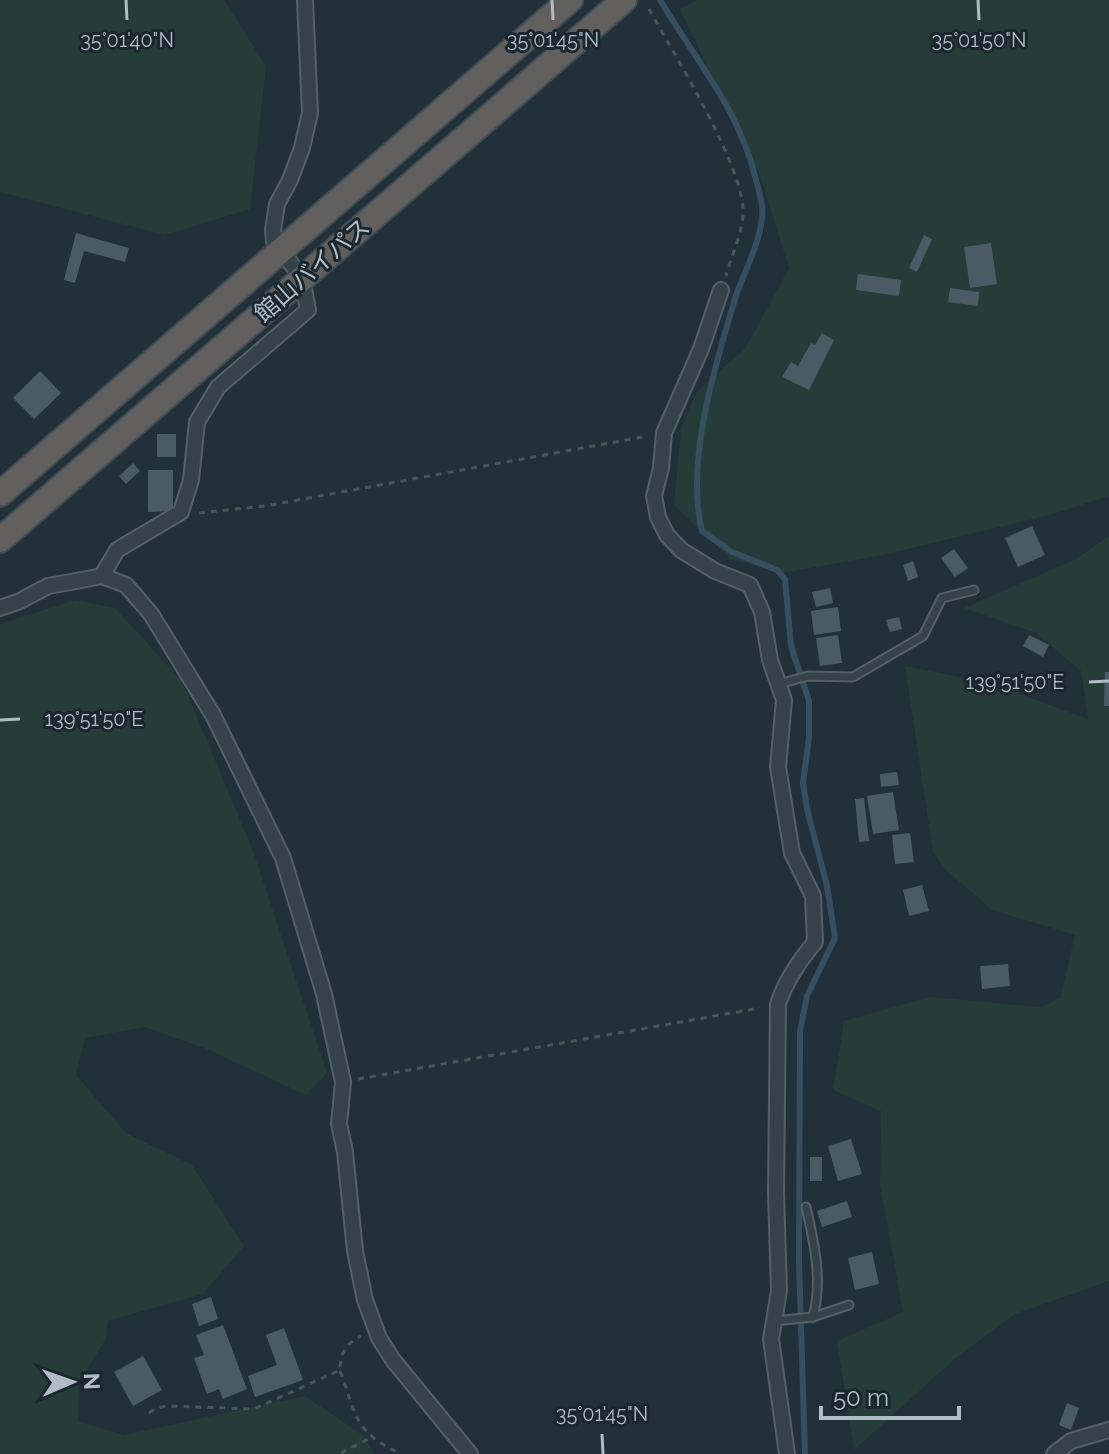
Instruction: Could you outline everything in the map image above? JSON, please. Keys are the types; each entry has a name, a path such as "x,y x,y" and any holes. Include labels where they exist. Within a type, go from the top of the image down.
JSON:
{"highway":[{"name":"館山バイパス","path":"0,494 570,0"},
{"name":"館山バイパス","path":"0,540 620,4"}],"street":[{"path":"102,576 117,550 181,512 191,480 197,422 218,387 308,310 302,278 274,241 273,230 277,204 302,148 310,113 305,0"},
{"path":"721,290 701,349 664,433 661,468 654,496 658,517 667,535 681,550 715,571 750,585 762,612 770,660 784,684 778,767 792,853 813,896 815,942 784,987 778,1004 776,1193 781,1320 771,1339 787,1454"},
{"path":"0,608 48,586 102,576 126,585 151,614 213,715 283,858 324,994 343,1082 339,1124 345,1152 355,1251 365,1300 393,1360 470,1454"},
{"path":"1054,1454 1071,1441 1109,1430"}],"lane":[{"path":"784,684 808,676 853,677 923,636 942,598 974,590"},
{"path":"806,1207 814,1239 817,1273 810,1318"},
{"path":"781,1320 810,1318 849,1305"}],"path":[{"path":"649,9 739,180 743,216 721,290"},
{"path":"181,512 204,513 265,506 664,433"},
{"path":"343,1082 778,1004"},
{"path":"376,1329 346,1346 340,1357 340,1370 354,1417 372,1437 401,1454"},
{"path":"149,1413 167,1406 254,1409 340,1370"},
{"path":"341,1453 372,1437"}],"green space":[{"path":"0,0 224,0 266,66 250,209 165,235 0,192"},
{"path":"698,0 1109,0 1109,496 1053,514 883,555 782,573 730,559 674,505 681,428 697,391 745,349 789,268 761,178 680,9"},
{"path":"1109,536 1109,1281 1015,1314 957,1357 854,1450 837,1341 903,1312 880,1184 881,1111 833,1090 844,1021 930,997 1041,1007 1060,998 1075,935 992,910 946,870 933,852 905,666 990,683 1088,719 1081,671 1036,633 964,608 1076,559"},
{"path":"75,600 115,608 182,681 253,851 327,1073 306,1095 204,1048 145,1027 85,1038 76,1075 126,1133 192,1165 244,1246 203,1294 108,1321 106,1339 79,1382 78,1421 124,1435 305,1396 364,1436 374,1454 0,1454 0,624"}],"building":[{"path":"76,233 129,248 125,262 84,251 75,283 64,280"},
{"path":"924,235 932,239 917,272 909,268"},
{"path":"991,243 997,284 970,288 964,247"},
{"path":"858,274 901,280 899,296 856,290"},
{"path":"950,288 979,292 978,306 948,302"},
{"path":"822,333 834,340 809,390 782,377 791,362 798,366 811,343 815,345"},
{"path":"40,371 61,393 34,419 13,398"},
{"path":"157,434 176,434 176,457 157,457"},
{"path":"133,463 140,471 126,484 119,476"},
{"path":"148,470 173,470 173,511 148,512"},
{"path":"1032,526 1045,555 1018,567 1005,538"},
{"path":"954,549 968,568 955,577 941,558"},
{"path":"913,561 918,577 908,581 903,565"},
{"path":"830,588 833,603 816,607 812,592"},
{"path":"838,607 841,631 814,635 811,611"},
{"path":"899,617 902,629 890,632 886,620"},
{"path":"838,635 842,663 820,666 816,638"},
{"path":"1029,635 1049,645 1043,657 1023,646"},
{"path":"1105,672 1109,672 1109,706 1104,706"},
{"path":"897,772 899,785 881,787 880,774"},
{"path":"893,792 899,830 873,834 867,796"},
{"path":"864,798 869,841 859,842 855,799"},
{"path":"910,833 914,862 895,864 892,835"},
{"path":"922,885 929,911 909,916 903,890"},
{"path":"1008,964 1010,986 982,989 980,966"},
{"path":"851,1139 862,1174 838,1181 828,1146"},
{"path":"810,1157 822,1157 822,1181 810,1181"},
{"path":"847,1201 852,1217 822,1227 817,1211"},
{"path":"872,1252 879,1284 855,1290 848,1258"},
{"path":"211,1297 218,1319 199,1326 192,1304"},
{"path":"223,1325 247,1389 223,1399 219,1389 207,1394 194,1358 204,1355 196,1335"},
{"path":"284,1328 303,1380 255,1397 248,1376 277,1365 266,1335"},
{"path":"143,1356 162,1390 133,1406 114,1372"},
{"path":"1067,1403 1079,1408 1071,1430 1059,1425"}],"waterway":[{"path":"660,0 738,128 762,205 757,241 735,299 711,383 697,475 702,531 732,552 777,570 785,579 791,646 809,701 809,738 803,783 827,886 835,938 807,996 800,1031 799,1262 805,1454"}]}
